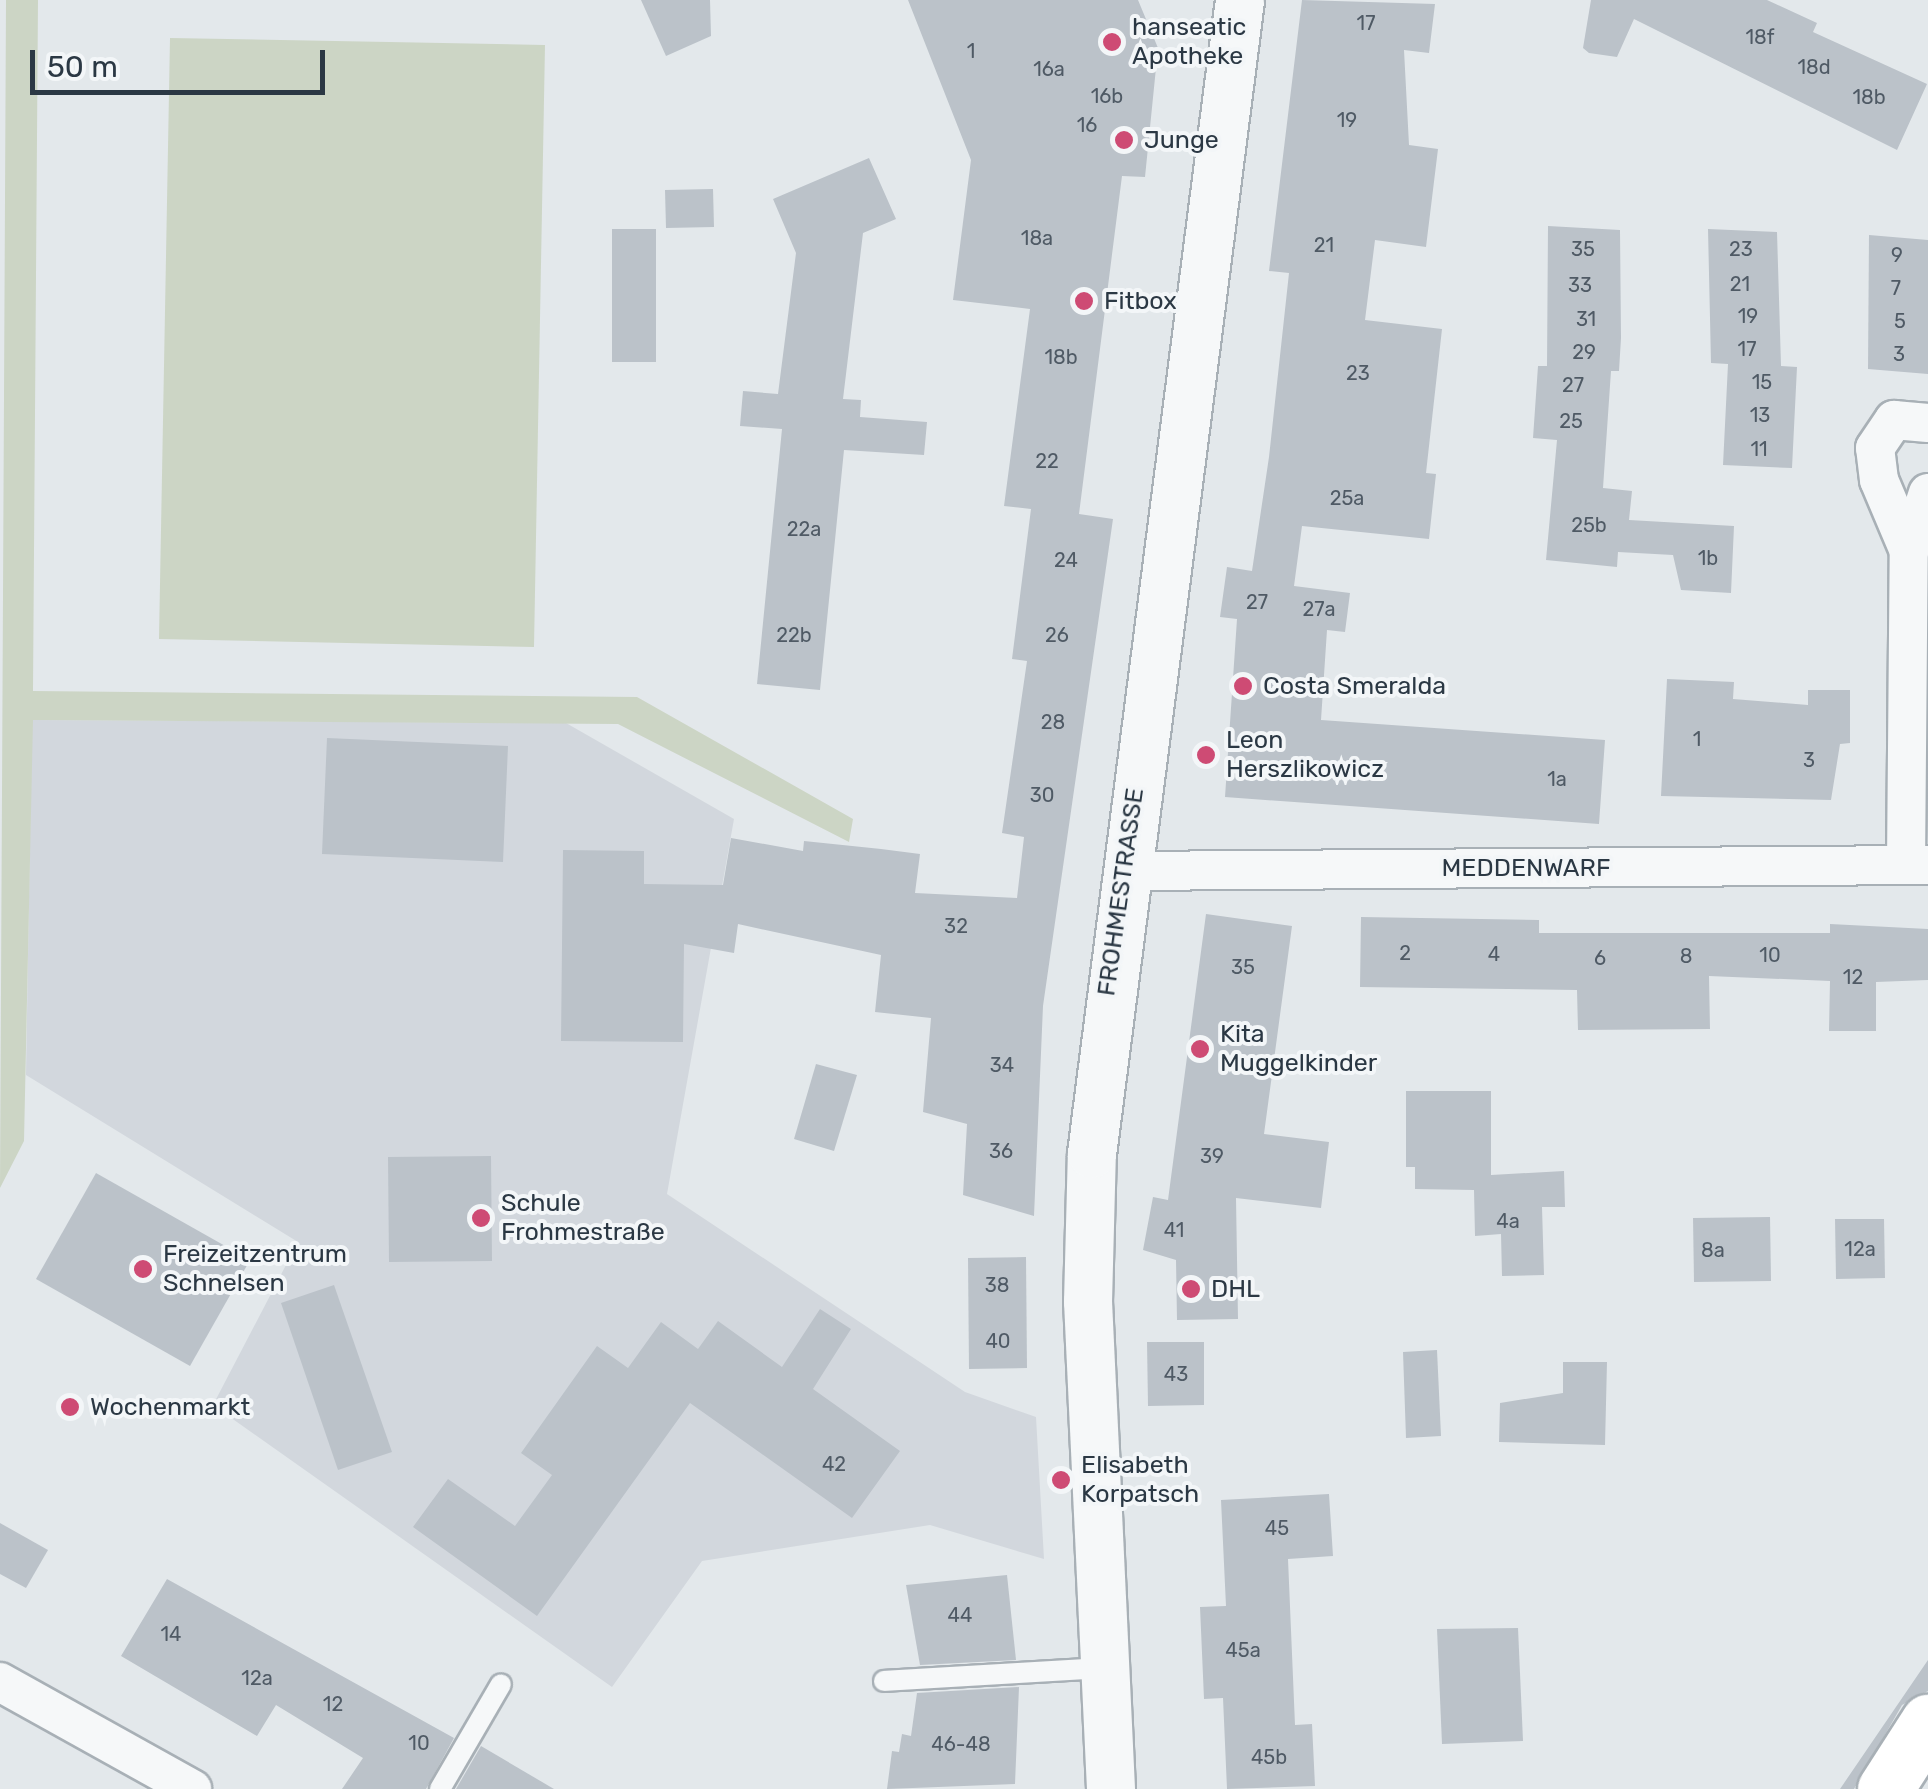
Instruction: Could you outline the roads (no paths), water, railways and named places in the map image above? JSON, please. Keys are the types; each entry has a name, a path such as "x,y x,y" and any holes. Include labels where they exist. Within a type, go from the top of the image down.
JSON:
{"highway":[{"path":"1885,1789 1928,1722"}],"street":[{"name":"FROHMESTRASSE","path":"1112,1789 1090,1246 1100,1056 1240,0"},
{"path":"1909,551 1879,480 1876,448 1894,420 1928,422"},
{"path":"1917,865 1909,551 1928,493"},
{"name":"MEDDENWARF","path":"1124,872 1917,865"},
{"path":"0,1682 192,1789"}],"lane":[{"path":"884,1681 1106,1668"},
{"path":"440,1789 501,1684"}],"place":[{"name":"hanseatic Apotheke","path":"1112,42"},
{"name":"Junge","path":"1124,140"},
{"name":"Fitbox","path":"1084,301"},
{"name":"Costa Smeralda","path":"1243,686"},
{"name":"Leon Herszlikowicz","path":"1206,755"},
{"name":"Kita Muggelkinder","path":"1200,1049"},
{"name":"Schule Frohmestraße","path":"481,1218"},
{"name":"Freizeitzentrum Schnelsen","path":"143,1269"},
{"name":"DHL","path":"1191,1289"},
{"name":"Wochenmarkt","path":"70,1407"},
{"name":"Elisabeth Korpatsch","path":"1061,1480"}]}
